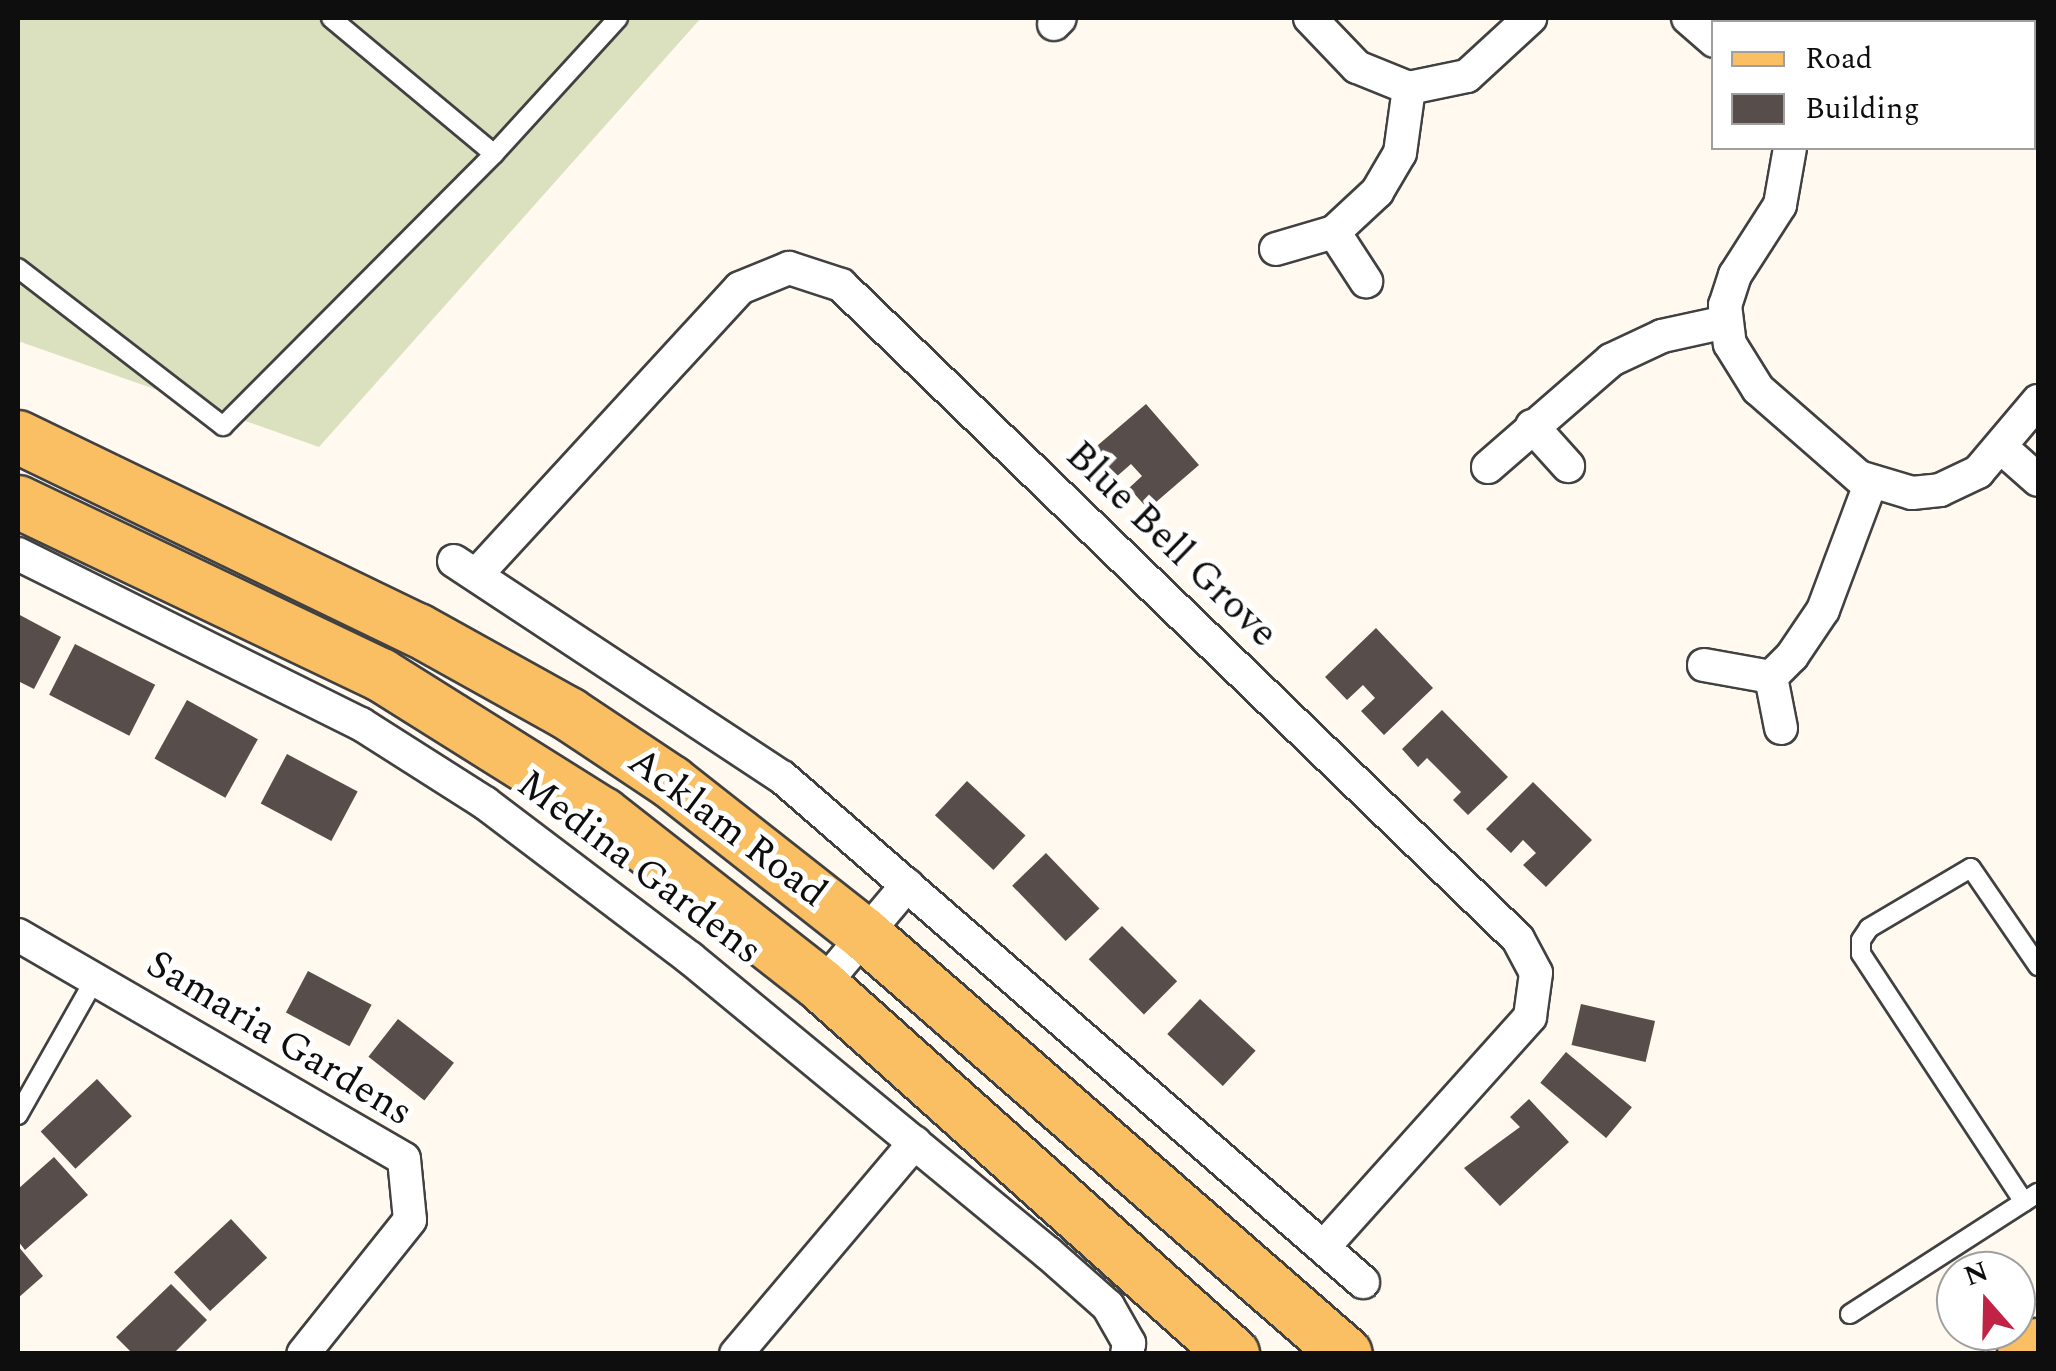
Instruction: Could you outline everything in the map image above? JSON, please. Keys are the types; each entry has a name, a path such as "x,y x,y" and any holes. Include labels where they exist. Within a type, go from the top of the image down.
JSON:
{"main road":[{"name":"Acklam Road","path":"18,437 418,630 569,714 740,831 864,934 1346,1354"},
{"name":"Acklam Road","path":"18,502 381,674 494,742 682,872 822,986 1232,1354"},
{"path":"2024,1354 2038,1345"}],"street":[{"path":"1310,18 1357,67 1408,88 1468,76 1530,18"},
{"path":"1688,18 1711,38"},
{"path":"1276,249 1334,232 1362,209 1394,166 1408,88"},
{"path":"1790,150 1786,187 1728,289 1726,322 1738,361 1758,389 1870,484 1912,493 1940,490 1968,480 2002,448 2038,401"},
{"path":"1334,232 1366,281"},
{"name":"Blue Bell Grove","path":"1326,1244 1530,1017 1536,973 1518,939 841,286 789,268 740,288 466,567 782,776 1326,1244 1363,1282"},
{"path":"1488,467 1611,360 1662,336 1726,322"},
{"path":"1532,426 1568,466"},
{"path":"2002,448 2038,480"},
{"path":"1781,728 1771,677 1823,610 1870,484"},
{"name":"Medina Gardens","path":"18,554 361,724 485,804 690,958 1108,1306 1129,1343 1127,1354"},
{"path":"1704,666 1771,677"},
{"path":"822,986 908,885"},
{"name":"Samaria Gardens","path":"18,935 404,1158 410,1220 302,1354"},
{"path":"736,1354 915,1142"}],"lane":[{"path":"330,18 494,154"},
{"path":"18,268 223,426 494,154 618,18"},
{"path":"1850,1314 2031,1198 1862,954 1861,940 1869,928 1963,867 1971,868 2038,966"},
{"path":"18,1114 94,980"}],"green space":[{"path":"18,18 701,18 319,447 18,341"},
{"path":"1954,18 2038,18 2038,101 2036,20"}],"building":[{"path":"1146,404 1199,465 1148,509 1129,488 1142,476 1131,464 1115,478 1091,451"},
{"path":"18,614 61,637 34,689 18,681"},
{"path":"1376,628 1433,688 1384,735 1361,711 1375,698 1363,685 1347,700 1325,677"},
{"path":"75,644 155,685 129,736 49,695"},
{"path":"187,700 258,739 225,798 155,759"},
{"path":"1442,710 1508,777 1468,815 1453,800 1461,792 1427,758 1418,767 1402,749"},
{"path":"287,754 358,792 331,841 261,803"},
{"path":"967,781 1026,836 993,870 935,815"},
{"path":"1533,782 1592,840 1546,887 1523,865 1536,853 1523,840 1511,853 1486,829"},
{"path":"1046,853 1099,908 1066,941 1012,886"},
{"path":"1122,926 1177,981 1144,1014 1089,959"},
{"path":"308,971 372,1005 350,1046 286,1012"},
{"path":"1200,999 1256,1051 1223,1086 1167,1034"},
{"path":"1581,1004 1655,1021 1646,1062 1572,1045"},
{"path":"398,1019 454,1063 424,1101 368,1057"},
{"path":"1566,1052 1632,1107 1606,1138 1540,1083"},
{"path":"97,1079 132,1116 75,1169 41,1132"},
{"path":"1529,1099 1569,1142 1500,1206 1464,1168 1520,1127 1510,1117"},
{"path":"54,1157 88,1195 25,1250 18,1241 18,1189"},
{"path":"231,1219 267,1258 210,1311 174,1272"},
{"path":"18,1246 43,1276 18,1298"},
{"path":"171,1284 207,1320 173,1354 133,1354 116,1337"}]}
